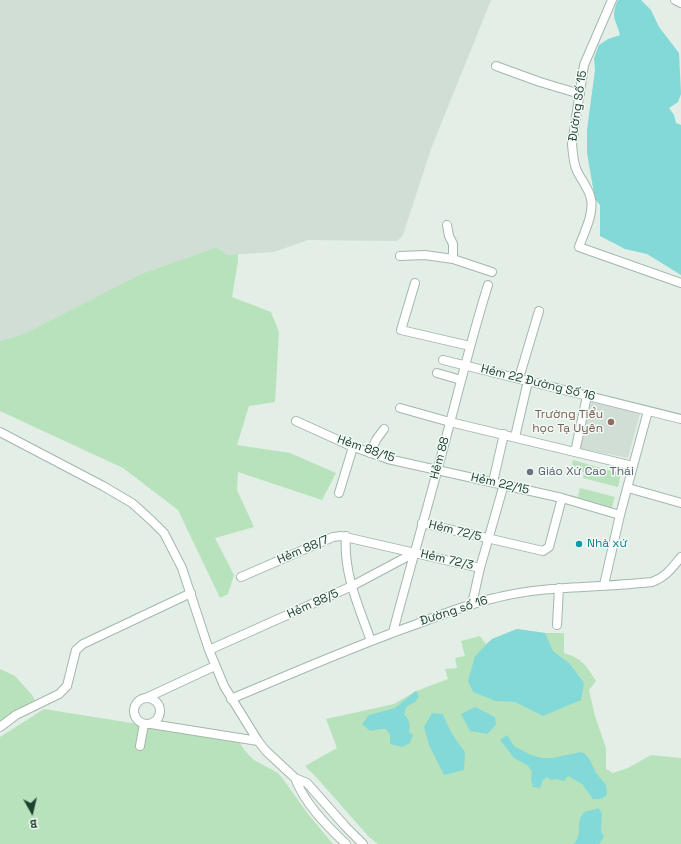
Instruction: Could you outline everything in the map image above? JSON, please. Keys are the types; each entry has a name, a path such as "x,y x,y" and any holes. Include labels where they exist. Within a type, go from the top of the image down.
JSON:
{"street":[{"name":"Đường Số 15","path":"612,0 584,65 572,144 576,170 589,192 591,207 579,247 681,283"},
{"path":"675,0 681,3"},
{"path":"496,66 540,82 580,94"},
{"path":"447,225 448,236 453,244 453,259"},
{"path":"400,256 425,255 453,259 492,272"},
{"path":"415,283 401,330 470,346"},
{"name":"Hẻm 88","path":"394,632 422,523 438,470 470,346 488,285"},
{"path":"515,437 524,379 539,311"},
{"name":"Hẻm 22 Đường Số 16","path":"443,360 681,419"},
{"path":"437,373 461,380"},
{"path":"574,452 588,396"},
{"path":"400,408 450,422 633,466"},
{"path":"604,585 620,515 648,411"},
{"name":"Hẻm 88/15","path":"296,421 353,447 370,453 388,459 438,470"},
{"path":"370,453 376,440 384,429"},
{"path":"0,432 103,486 132,503 164,533 182,568 209,650 231,699 266,752 295,778 307,784 363,844"},
{"path":"493,482 504,434"},
{"path":"339,493 353,447"},
{"name":"Hẻm 22/15","path":"438,470 562,498 620,515"},
{"path":"472,604 480,568 504,484"},
{"path":"628,488 681,503"},
{"name":"Hẻm 72/5","path":"422,523 543,551 548,547 562,498"},
{"path":"346,536 349,572 352,586 371,641"},
{"name":"Hẻm 88/7","path":"241,577 333,537 346,536 414,553"},
{"name":"Hẻm 72/3","path":"414,553 480,568"},
{"name":"Hẻm 88/5","path":"209,650 352,586 414,553"},
{"name":"Đường số 16","path":"231,699 371,641 472,604 515,594 559,588 652,582 670,572 681,557"},
{"path":"557,625 559,588"},
{"path":"0,727 16,715 59,694 67,686 76,650 83,644 191,593"},
{"path":"215,666 138,701 134,708 135,716 140,722 147,724 258,741"},
{"path":"146,698 154,700 160,707 160,715 155,722 147,724"},
{"path":"140,746 147,724"},
{"path":"295,778 299,789 316,813 346,844"}],"shaded area":[{"path":"0,0 491,0 431,149 403,235 397,241 308,240 274,252 227,255 217,247 141,274 24,334 0,341"},
{"name":"Trường Tiểu học Tạ Uyên","path":"593,397 641,410 628,458 577,448"}],"green space":[{"path":"217,247 227,255 238,254 232,297 271,312 279,332 275,402 249,406 237,445 290,453 336,473 322,500 238,472 237,490 254,527 215,538 234,575 228,594 220,598 178,510 123,468 0,411 0,341 24,334 141,274"},
{"path":"573,460 619,473 620,477 618,487 583,478 584,472 571,469"},
{"path":"580,488 615,497 611,510 570,500 571,495 578,497"},
{"path":"517,629 545,633 564,633 564,653 580,660 593,675 596,681 589,690 595,716 606,748 606,769 613,773 628,768 651,755 681,758 681,844 378,844 369,837 305,766 337,748 326,719 394,704 416,691 448,679 445,669 457,668 455,658 465,656 461,641 480,636 486,644 492,639"},
{"path":"0,669 15,676 33,696 36,704 0,728"},
{"path":"44,709 238,740 245,751 254,760 278,773 308,814 333,844 0,844 0,737"}],"water":[{"path":"618,0 641,0 651,10 659,27 679,53 681,94 678,102 669,108 674,115 676,123 681,125 681,275 647,254 625,249 600,236 600,205 595,199 587,153 587,130 595,70 594,58 599,45 608,39 620,35 614,14"},
{"path":"517,629 545,633 553,651 570,664 584,683 581,700 543,716 515,702 496,701 473,692 468,681 475,656 492,639"},
{"path":"416,691 419,696 415,702 406,707 404,715 409,722 409,732 413,735 410,743 402,747 390,744 390,735 386,729 370,731 362,724 369,715 395,708"},
{"path":"475,707 495,717 496,725 487,734 470,731 461,714"},
{"path":"432,713 443,714 455,739 465,752 464,770 444,775 429,745 424,727"},
{"path":"507,735 514,746 531,755 542,758 552,758 581,752 585,754 590,760 596,773 606,785 607,795 601,799 593,799 582,784 568,776 564,781 557,779 551,780 547,777 543,780 540,788 533,787 531,779 532,771 527,765 514,758 500,740"},
{"path":"598,808 602,813 601,831 604,837 599,844 573,844 578,837 580,819 582,815 585,812"}],"place":[{"name":"Trường Tiểu học Tạ Uyên","path":"611,422"},
{"name":"Giáo Xứ Cao Thái","path":"530,472"},
{"name":"Nhà xứ","path":"579,544"}]}
